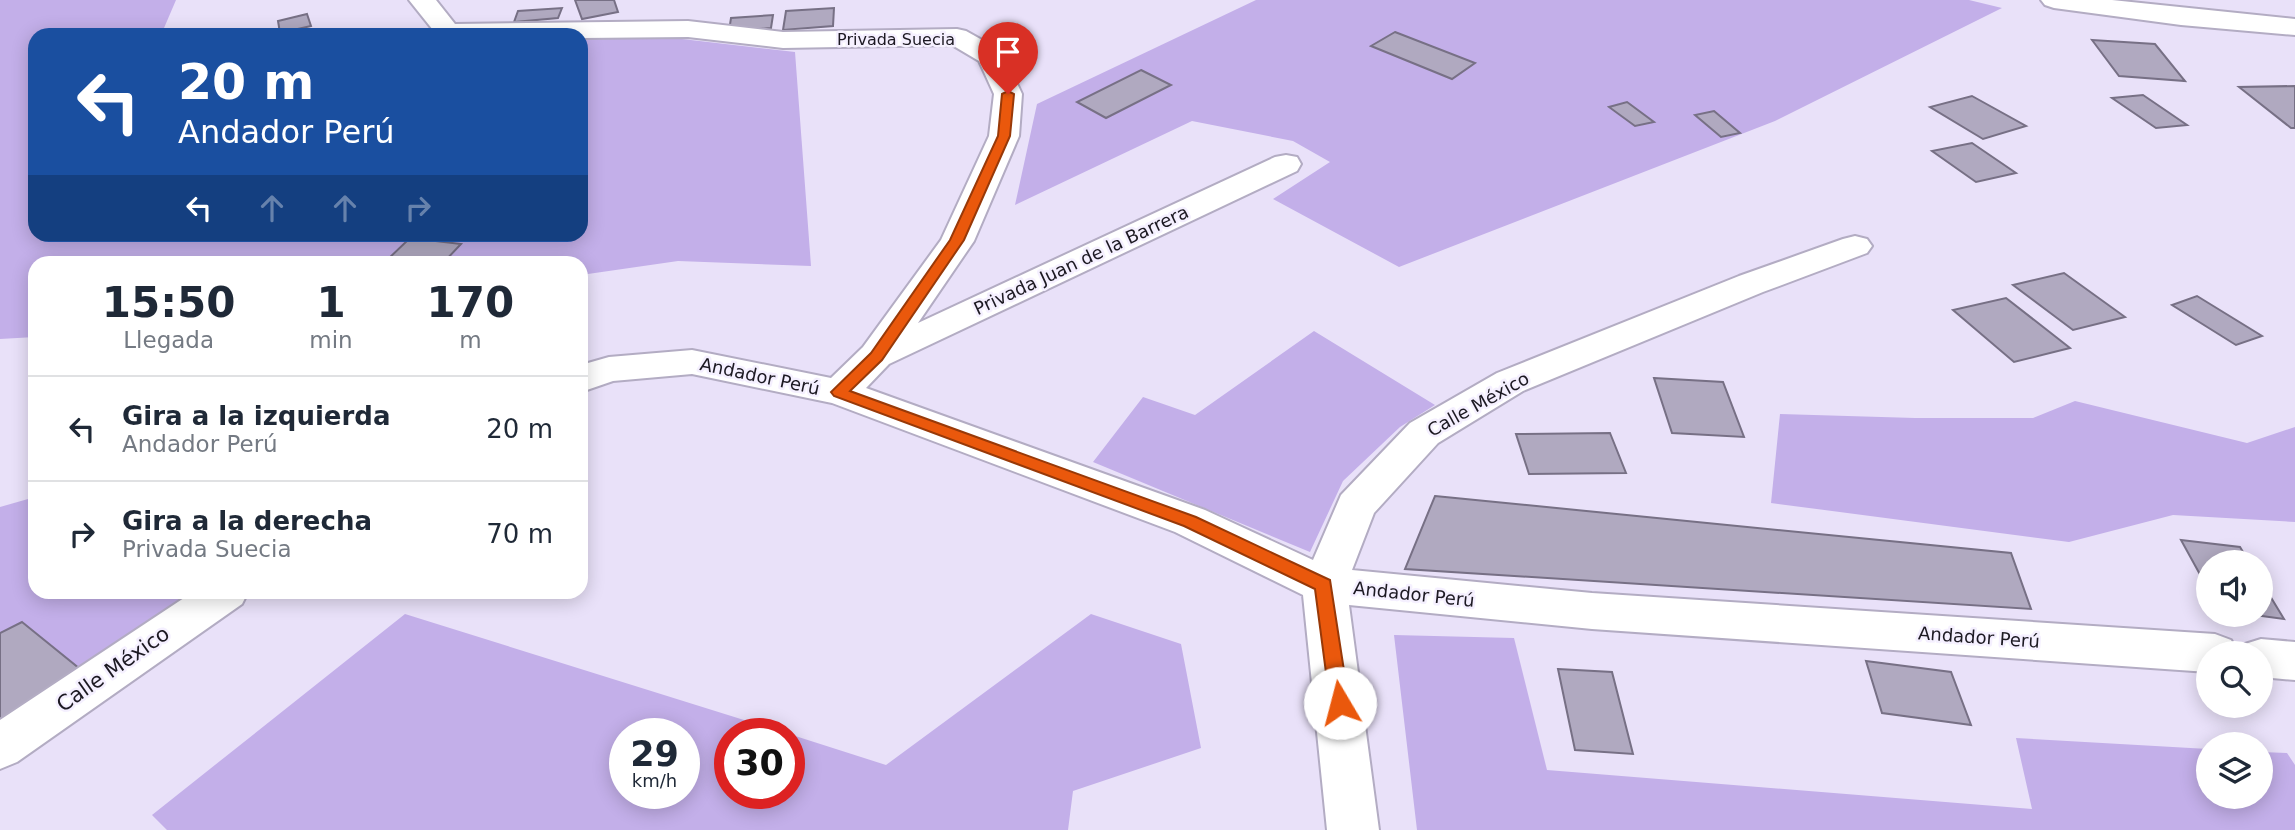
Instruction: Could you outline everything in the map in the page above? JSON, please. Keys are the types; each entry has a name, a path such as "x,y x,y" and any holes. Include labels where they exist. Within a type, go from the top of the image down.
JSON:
{"street":[{"name":"Privada Suecia","path":"422,0 445,28"},
{"path":"2054,0 2181,17 2295,27"},
{"path":"2187,0 2295,11"},
{"name":"Privada Suecia","path":"588,30 688,29 783,40 957,37 990,56 1008,94 1004,136 957,240 876,356 839,392"},
{"name":"Privada Juan de la Barrera","path":"876,356 1286,164"},
{"name":"Calle México","path":"1353,830 1324,585 1356,506 1424,433 1510,382 1751,284 1854,246"},
{"name":"Andador Perú","path":"595,374 692,362 839,392 1190,521 1324,585 1592,611 2196,652"},
{"name":"Calle México","path":"0,747 216,599"},
{"path":"2273,659 2295,662"}],"shaded area":[{"path":"0,0 176,0 164,28 28,28 28,242 588,242 588,39 682,39 795,52 811,266 678,261 588,274 588,256 28,256 28,337 0,339"},
{"path":"1256,0 1969,0 2002,8 1775,121 1399,267 1273,199 1330,162 1293,141 1192,121 1015,205 1037,104"},
{"path":"1314,331 1435,405 1400,427 1343,481 1310,552 1093,462 1143,397 1195,415"},
{"path":"2075,401 2247,443 2295,427 2295,522 2173,515 2069,542 1771,503 1780,414 2033,418"},
{"path":"28,499 28,599 185,599 80,669 22,622 0,633 0,507"},
{"path":"405,614 738,718 714,718 714,809 805,809 805,739 886,765 1091,614 1181,644 1201,748 1073,791 1068,830 167,830 152,815"},
{"path":"1394,635 1514,638 1547,770 2032,809 2016,738 2196,748 2196,809 2273,809 2273,752 2287,753 2295,765 2295,830 1417,830"}],"building":[{"path":"575,0 614,0 618,12 582,19"},
{"path":"562,8 558,18 514,22 518,11"},
{"path":"834,8 833,26 783,30 786,11"},
{"path":"307,14 311,26 279,28 278,21"},
{"path":"773,15 771,28 729,31 731,18"},
{"path":"1395,32 1475,63 1452,79 1371,46"},
{"path":"2092,40 2155,44 2185,81 2119,76"},
{"path":"1141,70 1171,85 1106,118 1077,102"},
{"path":"2295,86 2295,128 2291,128 2239,87"},
{"path":"2143,95 2187,125 2156,128 2112,98"},
{"path":"1972,96 2026,126 1983,139 1930,107"},
{"path":"1627,102 1654,122 1635,126 1609,107"},
{"path":"1714,111 1740,133 1721,137 1695,115"},
{"path":"1972,143 2016,173 1976,182 1932,151"},
{"path":"406,242 461,244 450,256 391,256"},
{"path":"2064,273 2125,317 2073,330 2013,285"},
{"path":"2197,296 2262,336 2236,345 2172,305"},
{"path":"2006,298 2070,348 2014,362 1953,310"},
{"path":"1654,378 1723,382 1744,437 1672,433"},
{"path":"1610,433 1626,473 1529,474 1516,434"},
{"path":"1435,496 2011,553 2031,609 1405,569"},
{"path":"2181,540 2240,547 2242,550 2196,550 2196,567"},
{"path":"2273,601 2284,619 2273,618"},
{"path":"22,622 80,669 0,722 0,633"},
{"path":"1866,661 1951,672 1971,725 1882,713"},
{"path":"1558,669 1612,672 1633,754 1575,750"}],"route":[{"path":"1008,94 1004,136 957,240 876,356 839,392 1190,521 1324,585 1340,703"}]}
